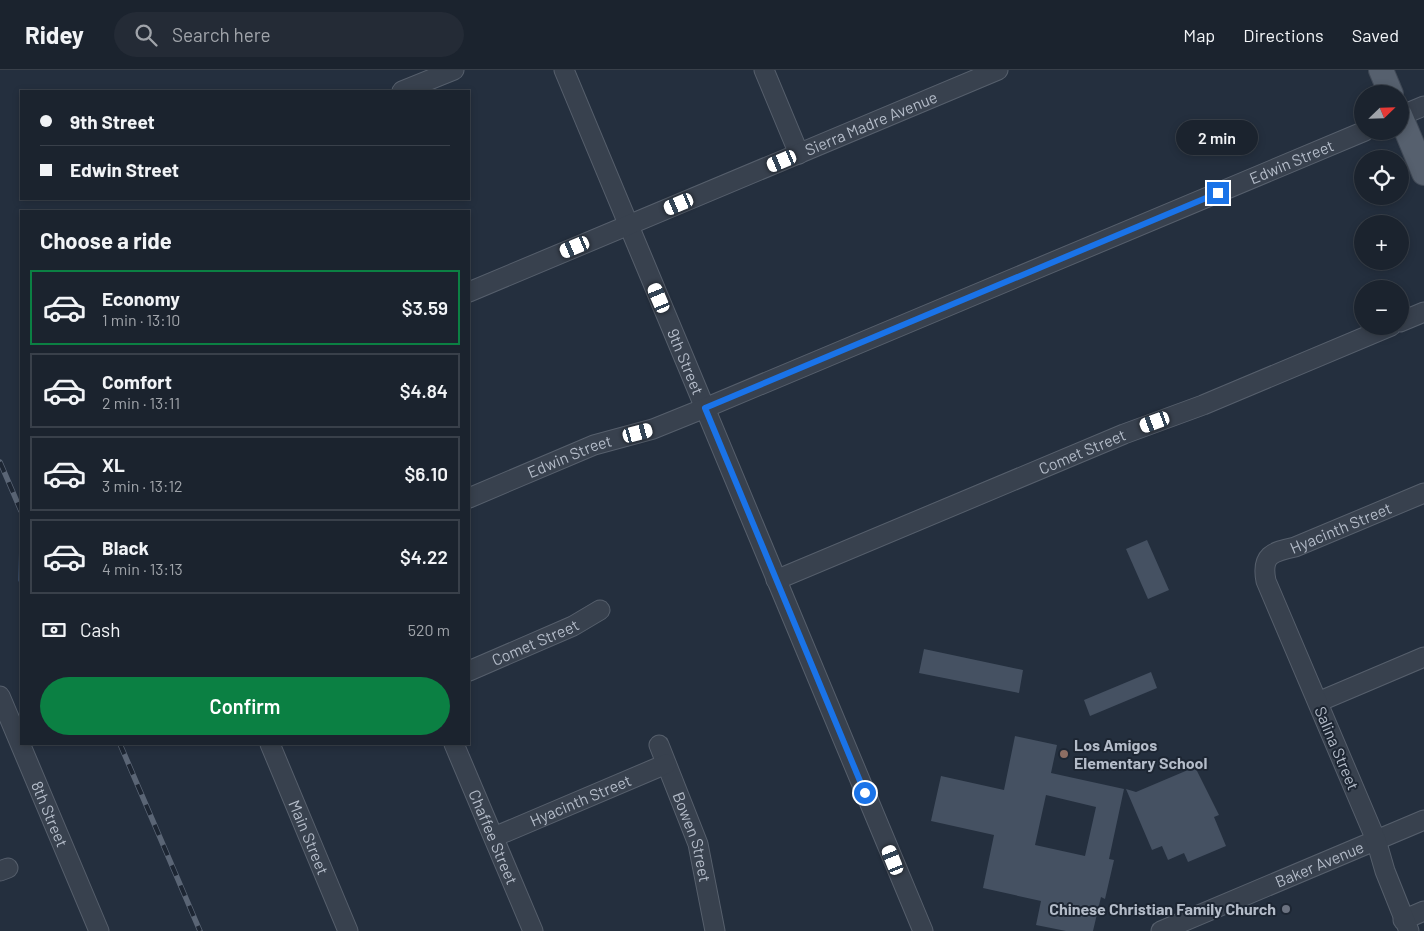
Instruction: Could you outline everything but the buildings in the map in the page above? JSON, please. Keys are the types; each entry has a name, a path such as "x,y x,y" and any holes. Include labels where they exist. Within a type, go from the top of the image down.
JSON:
{"main road":[{"path":"1381,70 1387,85"},
{"path":"1409,137 1424,173"}],"street":[{"path":"404,90 454,70"},
{"name":"9th Street","path":"564,70 923,931"},
{"path":"764,70 799,154"},
{"name":"Sierra Madre Avenue","path":"470,292 998,70"},
{"path":"1409,112 1424,106"},
{"name":"Edwin Street","path":"470,498 594,445 653,429 705,408 1354,136"},
{"path":"1409,318 1424,312"},
{"name":"Comet Street","path":"776,580 1124,434 1203,405 1370,335"},
{"name":"Hyacinth Street","path":"1263,567 1267,558 1276,551 1295,547 1424,493"},
{"name":"Salina Street","path":"1263,567 1266,581 1376,840 1406,925"},
{"name":"Comet Street","path":"470,671 573,626 600,610"},
{"path":"1318,702 1424,657"},
{"name":"8th Street","path":"0,696 20,743"},
{"name":"8th Street","path":"21,745 99,931"},
{"name":"Main Street","path":"270,745 348,931"},
{"name":"Chaffee Street","path":"454,745 534,931"},
{"name":"Bowen Street","path":"659,745 698,844 715,931"},
{"name":"Hyacinth Street","path":"494,837 666,764"},
{"name":"Baker Avenue","path":"1161,931 1424,820"},
{"path":"1406,925 1424,911"}],"railway":[{"path":"0,462 20,509"},
{"path":"120,745 200,931"}],"place":[{"name":"Los Amigos Elementary School","path":"1064,754"},
{"name":"Chinese Christian Family Church","path":"1286,909"}],"route":[{"path":"865,793 705,408 1218,193"}]}
